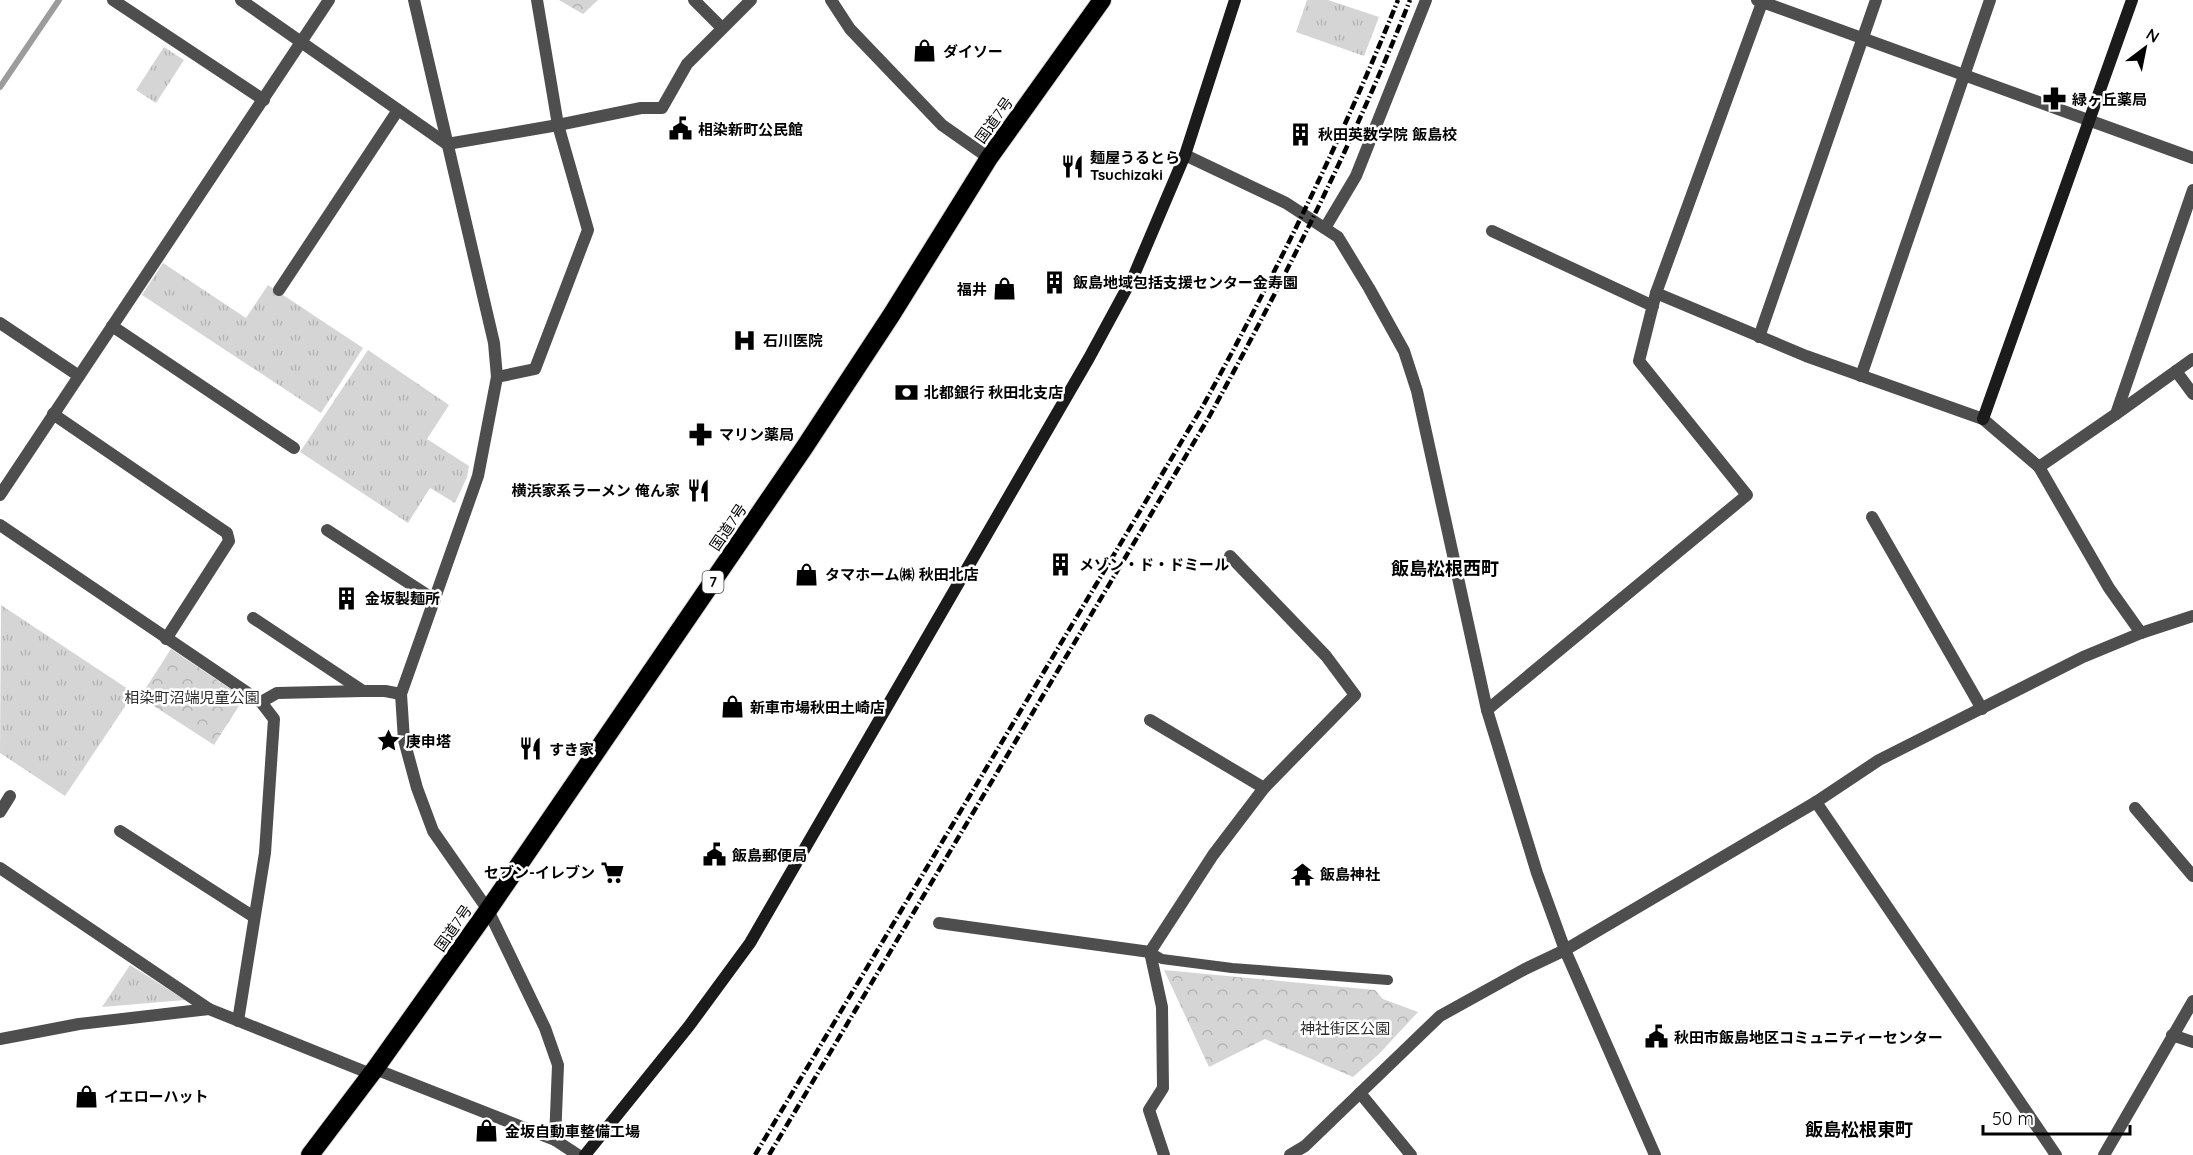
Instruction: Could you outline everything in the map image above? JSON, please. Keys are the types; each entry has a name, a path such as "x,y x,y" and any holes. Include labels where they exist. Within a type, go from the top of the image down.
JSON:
{"highway":[{"name":"国道7号","path":"310,1155 373,1072 488,910 804,448 892,314 989,158 1102,0"}],"street":[{"path":"113,0 264,100"},
{"path":"241,0 447,144 641,108 662,108 687,64 751,0"},
{"path":"0,495 329,0"},
{"path":"414,0 494,343 497,377 478,476 401,694 404,740 417,788 433,831 488,910 545,1028 558,1065 555,1140"},
{"path":"497,377 535,369 588,230 558,125 537,0"},
{"path":"694,0 722,28"},
{"path":"831,0 850,28 942,125 989,158"},
{"path":"585,1155 689,1026 750,942 1089,358 1134,275 1185,155 1235,0"},
{"path":"1325,228 1356,176 1425,0"},
{"path":"1759,338 1876,0"},
{"path":"1861,376 1990,0"},
{"path":"1983,419 2132,0"},
{"path":"1487,710 1747,495 1639,361 1656,293 1761,1 2193,158"},
{"path":"279,290 398,110"},
{"path":"1185,155 1286,203 1338,237 1404,351 1417,391 1487,710 1537,873 1565,950 1655,1155"},
{"path":"2116,414 2193,190"},
{"path":"1492,231 1653,306"},
{"path":"1656,293 1759,338 1983,419 2039,467 2109,588 2141,633"},
{"path":"0,323 79,376"},
{"path":"112,326 294,448"},
{"path":"2039,467 2193,359"},
{"path":"2176,371 2193,394"},
{"path":"54,414 227,533 229,541 166,639"},
{"path":"1872,517 1982,709"},
{"path":"0,525 261,702 274,719 265,853 237,1021"},
{"path":"327,530 435,600"},
{"path":"1164,1155 1149,1110 1163,1088 1161,1007 1150,952 1213,855 1264,788 1354,695 1326,656 1230,556"},
{"path":"1290,1155 1305,1146 1440,1016 1525,969 1565,950 1816,802 1878,760 2083,657 2141,633 2193,616"},
{"path":"253,618 363,691"},
{"path":"261,702 277,693 385,691 401,694"},
{"path":"1150,720 1264,788"},
{"path":"0,812 10,796"},
{"path":"1816,802 2056,1155"},
{"path":"2134,808 2193,876"},
{"path":"120,831 254,917"},
{"path":"0,868 209,1009 555,1140 578,1155"},
{"path":"939,923 1150,952"},
{"path":"2104,1155 2193,1000"},
{"path":"0,1039 79,1024 209,1009"},
{"path":"2172,1035 2193,1042"},
{"path":"1360,1093 1411,1155"}],"lane":[{"path":"1150,952 1162,959 1232,968 1388,980"}],"green space":[{"path":"559,0 598,0 583,14"},
{"path":"1307,0 1328,0 1379,17 1364,56 1296,32"},
{"path":"164,47 184,60 156,103 136,90"},
{"path":"163,263 246,318 268,285 363,348 321,413 142,295"},
{"path":"368,350 449,405 427,439 469,466 467,477 455,503 430,488 408,523 300,452"},
{"path":"1,605 134,693 65,796 0,753"},
{"name":"相染町沼端児童公園","path":"171,649 244,698 214,745 140,697"},
{"path":"130,965 185,1000 102,1007"},
{"name":"神社街区公園","path":"1164,970 1375,990 1383,999 1418,1012 1379,1054 1353,1077 1265,1039 1209,1067"}],"waterway":[{"path":"0,87 59,0"}],"railway":[{"path":"755,1155 1204,404 1307,205 1377,52 1398,0"},
{"path":"769,1155 1209,417 1316,212 1365,107 1410,0"}],"place":[{"name":"ダイソー","path":"925,51"},
{"name":"緑ヶ丘薬局","path":"2054,99"},
{"name":"相染新町公民館","path":"680,129"},
{"name":"秋田英数学院 飯島校","path":"1300,134"},
{"name":"麺屋うるとら Tsuchizaki","path":"1072,166"},
{"name":"飯島地域包括支援センター金寿園","path":"1055,282"},
{"name":"福井","path":"1005,289"},
{"name":"石川医院","path":"745,340"},
{"name":"北都銀行 秋田北支店","path":"906,392"},
{"name":"マリン薬局","path":"701,434"},
{"name":"横浜家系ラーメン 俺ん家","path":"698,490"},
{"name":"メゾン・ド・ドミール","path":"1061,564"},
{"name":"タマホーム㈱ 秋田北店","path":"807,574"},
{"name":"金坂製麺所","path":"347,598"},
{"name":"新車市場秋田土崎店","path":"732,707"},
{"name":"庚申塔","path":"388,741"},
{"name":"すき家","path":"531,749"},
{"name":"飯島郵便局","path":"714,855"},
{"name":"セブン-イレブン","path":"613,872"},
{"name":"飯島神社","path":"1302,874"},
{"name":"秋田市飯島地区コミュニティーセンター","path":"1656,1037"},
{"name":"イエローハット","path":"86,1096"},
{"name":"金坂自動車整備工場","path":"487,1131"}],"district":[{"name":"飯島松根西町","path":"1445,568"},
{"name":"飯島松根東町","path":"1859,1129"}]}
